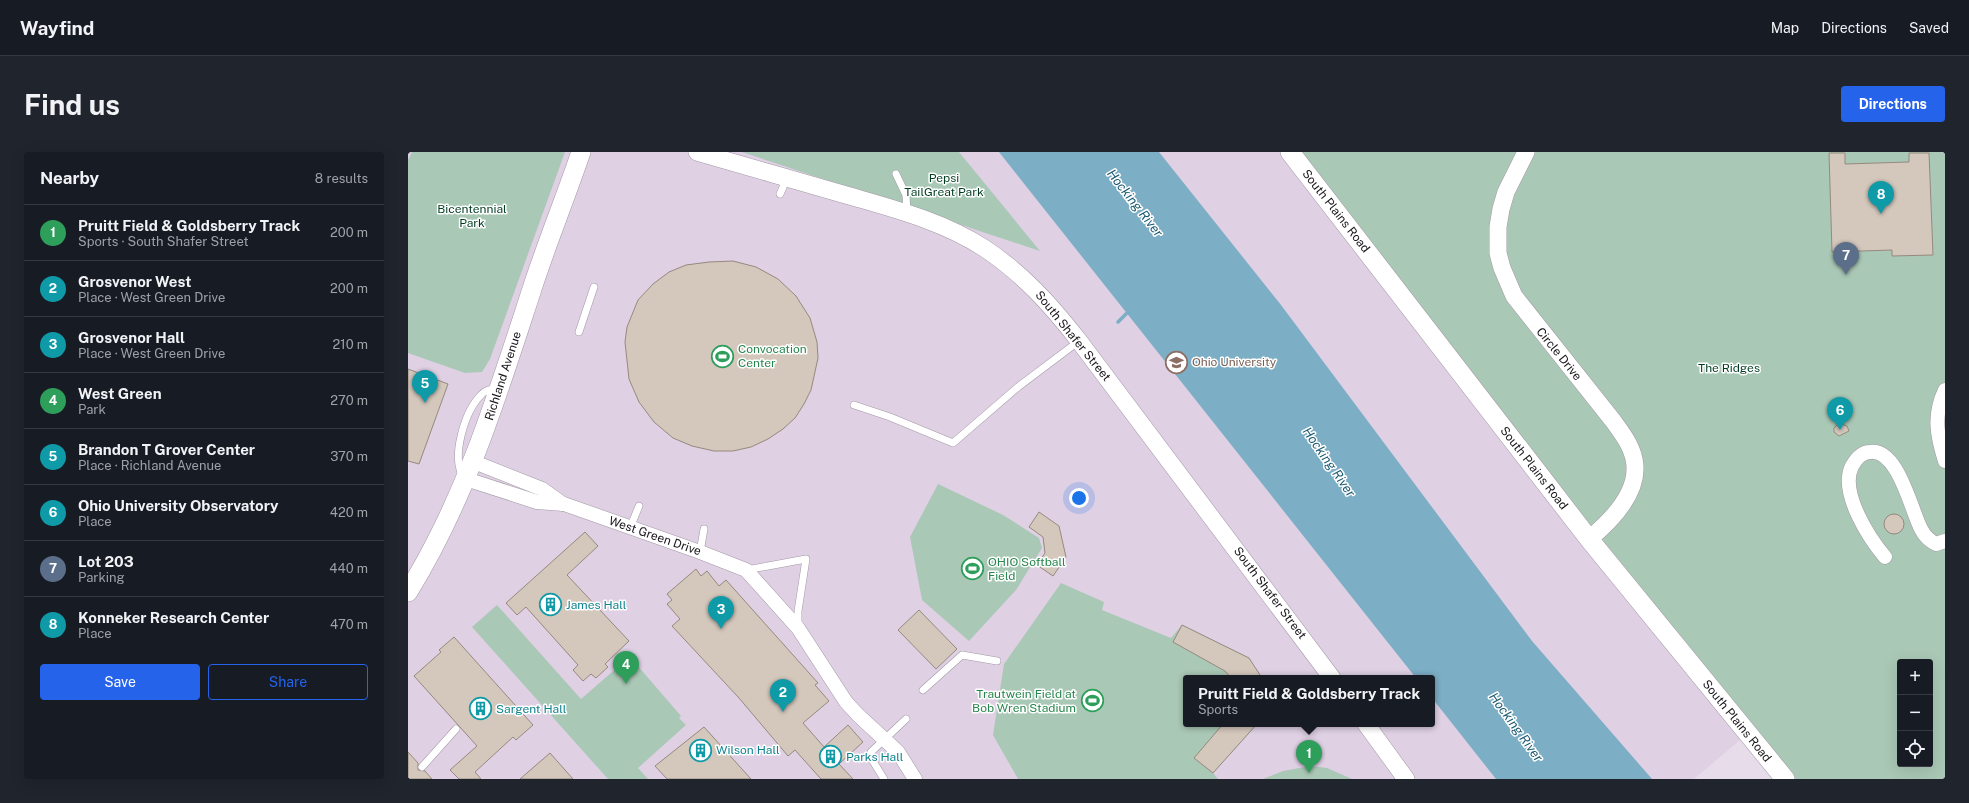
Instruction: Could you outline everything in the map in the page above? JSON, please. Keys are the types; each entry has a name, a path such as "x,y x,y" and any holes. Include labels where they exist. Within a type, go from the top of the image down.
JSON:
{"main road":[{"name":"Richland Avenue","path":"410,588 427,559 474,462 532,289 581,152"},
{"name":"South Plains Road","path":"1290,152 1589,539 1785,779"}],"street":[{"name":"South Shafer Street","path":"697,152 907,213 939,224 964,236 1004,262 1027,280 1053,308 1079,341 1330,675"},
{"name":"Circle Drive","path":"1526,152 1506,192 1498,227 1498,253 1506,281 1514,296 1535,324 1625,437 1635,460 1634,481 1627,496 1612,518 1589,539"},
{"path":"1945,390 1937,411 1936,421 1939,442 1945,461"},
{"path":"1885,557 1874,544 1862,522 1850,494 1849,476 1851,468 1856,460 1865,452 1874,451 1884,455 1893,465 1901,480 1921,530 1930,541 1936,544 1945,541"},
{"name":"West Green Drive","path":"474,462 542,490 564,504 700,552 746,570 798,628 846,702 898,752 915,779"},
{"name":"West Green Drive","path":"466,480 537,502 564,504"},
{"path":"1368,727 1406,779"}],"lane":[{"path":"896,174 906,195 907,213"},
{"path":"780,194 787,178"},
{"path":"579,332 594,287"},
{"path":"854,405 890,417 953,443 1018,387 1079,341"},
{"path":"466,480 458,464 462,433 476,400 487,391 500,387"},
{"path":"630,528 639,506"},
{"path":"700,552 704,529"},
{"path":"746,570 806,559 798,611 798,628"},
{"path":"923,690 962,655 997,662"},
{"path":"884,779 870,755 872,750 906,719"},
{"path":"422,767 456,729"}],"shaded area":[{"name":"Ohio University","path":"408,152 1945,152 1898,606 1694,779 408,779"}],"green space":[{"name":"Bicentennial Park","path":"412,152 565,152 490,359 482,372 465,373 408,353 408,160"},
{"name":"Pepsi TailGreat Park","path":"742,152 959,152 1040,251"},
{"name":"The Ridges","path":"1290,152 1945,152 1945,779 1785,779"},
{"name":"OHIO Softball Field","path":"938,484 1003,515 1039,538 1042,548 1016,590 969,641 922,600 910,537"},
{"name":"Trautwein Field at Bob Wren Stadium","path":"1061,583 1104,602 1102,610 1171,638 1182,625 1249,658 1259,675 1183,675 1183,727 1254,727 1213,773 1218,779 1018,779 993,735 1004,664"},
{"path":"497,605 581,699 627,659 634,667 637,665 681,716 679,718 686,725 638,768 648,779 608,779 472,627"},
{"path":"1311,766 1327,768 1352,779 1263,779 1283,771"}],"water":[{"name":"Hocking River","path":"999,152 1159,152 1281,305 1532,641 1652,779 1496,779 1435,702 1435,675 1414,675"}],"building":[{"path":"1829,153 1845,153 1845,164 1909,162 1909,153 1929,153 1933,255 1892,256 1892,250 1832,252"},
{"name":"Convocation Center","path":"733,261 756,267 778,279 796,296 810,318 817,342 818,358 811,390 795,418 783,429 768,439 751,447 733,451 714,451 692,446 673,438 654,422 639,402 629,379 625,342 627,327 638,300 653,284 669,272 686,265"},
{"path":"408,369 448,384 419,464 408,461"},
{"path":"1841,424 1847,426 1849,431 1839,436 1834,432 1834,428"},
{"path":"1039,512 1059,526 1066,557 1053,576 1037,565 1045,553 1043,537 1029,527"},
{"path":"1890,514 1898,514 1904,520 1904,528 1898,534 1890,534 1884,528 1884,520"},
{"name":"James Hall","path":"585,532 598,546 567,575 629,641 605,664 608,667 596,678 591,674 583,681 573,670 578,665 526,607 517,615 506,603"},
{"path":"696,569 701,576 707,571 719,586 726,580 818,683 815,685 829,701 803,723 824,747 848,725 863,742 839,764 853,779 821,779 795,750 788,756 739,698 672,626 680,619 667,604 672,600 667,594"},
{"path":"919,610 957,649 936,669 898,630"},
{"path":"1182,625 1249,658 1260,675 1228,675 1225,671 1173,642"},
{"name":"Sargent Hall","path":"454,637 533,725 516,740 513,737 475,772 481,779 459,779 450,770 477,746 414,676 441,652 439,650"},
{"name":"Wilson Hall","path":"704,727 751,779 667,779 655,766"},
{"path":"1220,727 1254,727 1213,773 1194,758"},
{"path":"408,752 418,763 418,770 425,771 432,779 408,779"},
{"path":"550,753 573,779 520,779"}],"waterway":[{"path":"1118,322 1130,310"}],"place":[{"name":"Konneker Research Center","path":"1881,214"},
{"name":"Lot 203","path":"1846,275"},
{"name":"Convocation Center","path":"722,356"},
{"name":"Ohio University","path":"1176,362"},
{"name":"Brandon T Grover Center","path":"425,403"},
{"name":"Ohio University Observatory","path":"1840,430"},
{"name":"OHIO Softball Field","path":"973,569"},
{"name":"James Hall","path":"551,605"},
{"name":"Grosvenor Hall","path":"721,629"},
{"name":"West Green","path":"626,684"},
{"name":"Trautwein Field at Bob Wren Stadium","path":"1092,701"},
{"name":"Sargent Hall","path":"481,709"},
{"name":"Grosvenor West","path":"783,712"},
{"name":"Wilson Hall","path":"700,750"},
{"name":"Parks Hall","path":"830,757"},
{"name":"Pruitt Field & Goldsberry Track","path":"1309,773"}]}
